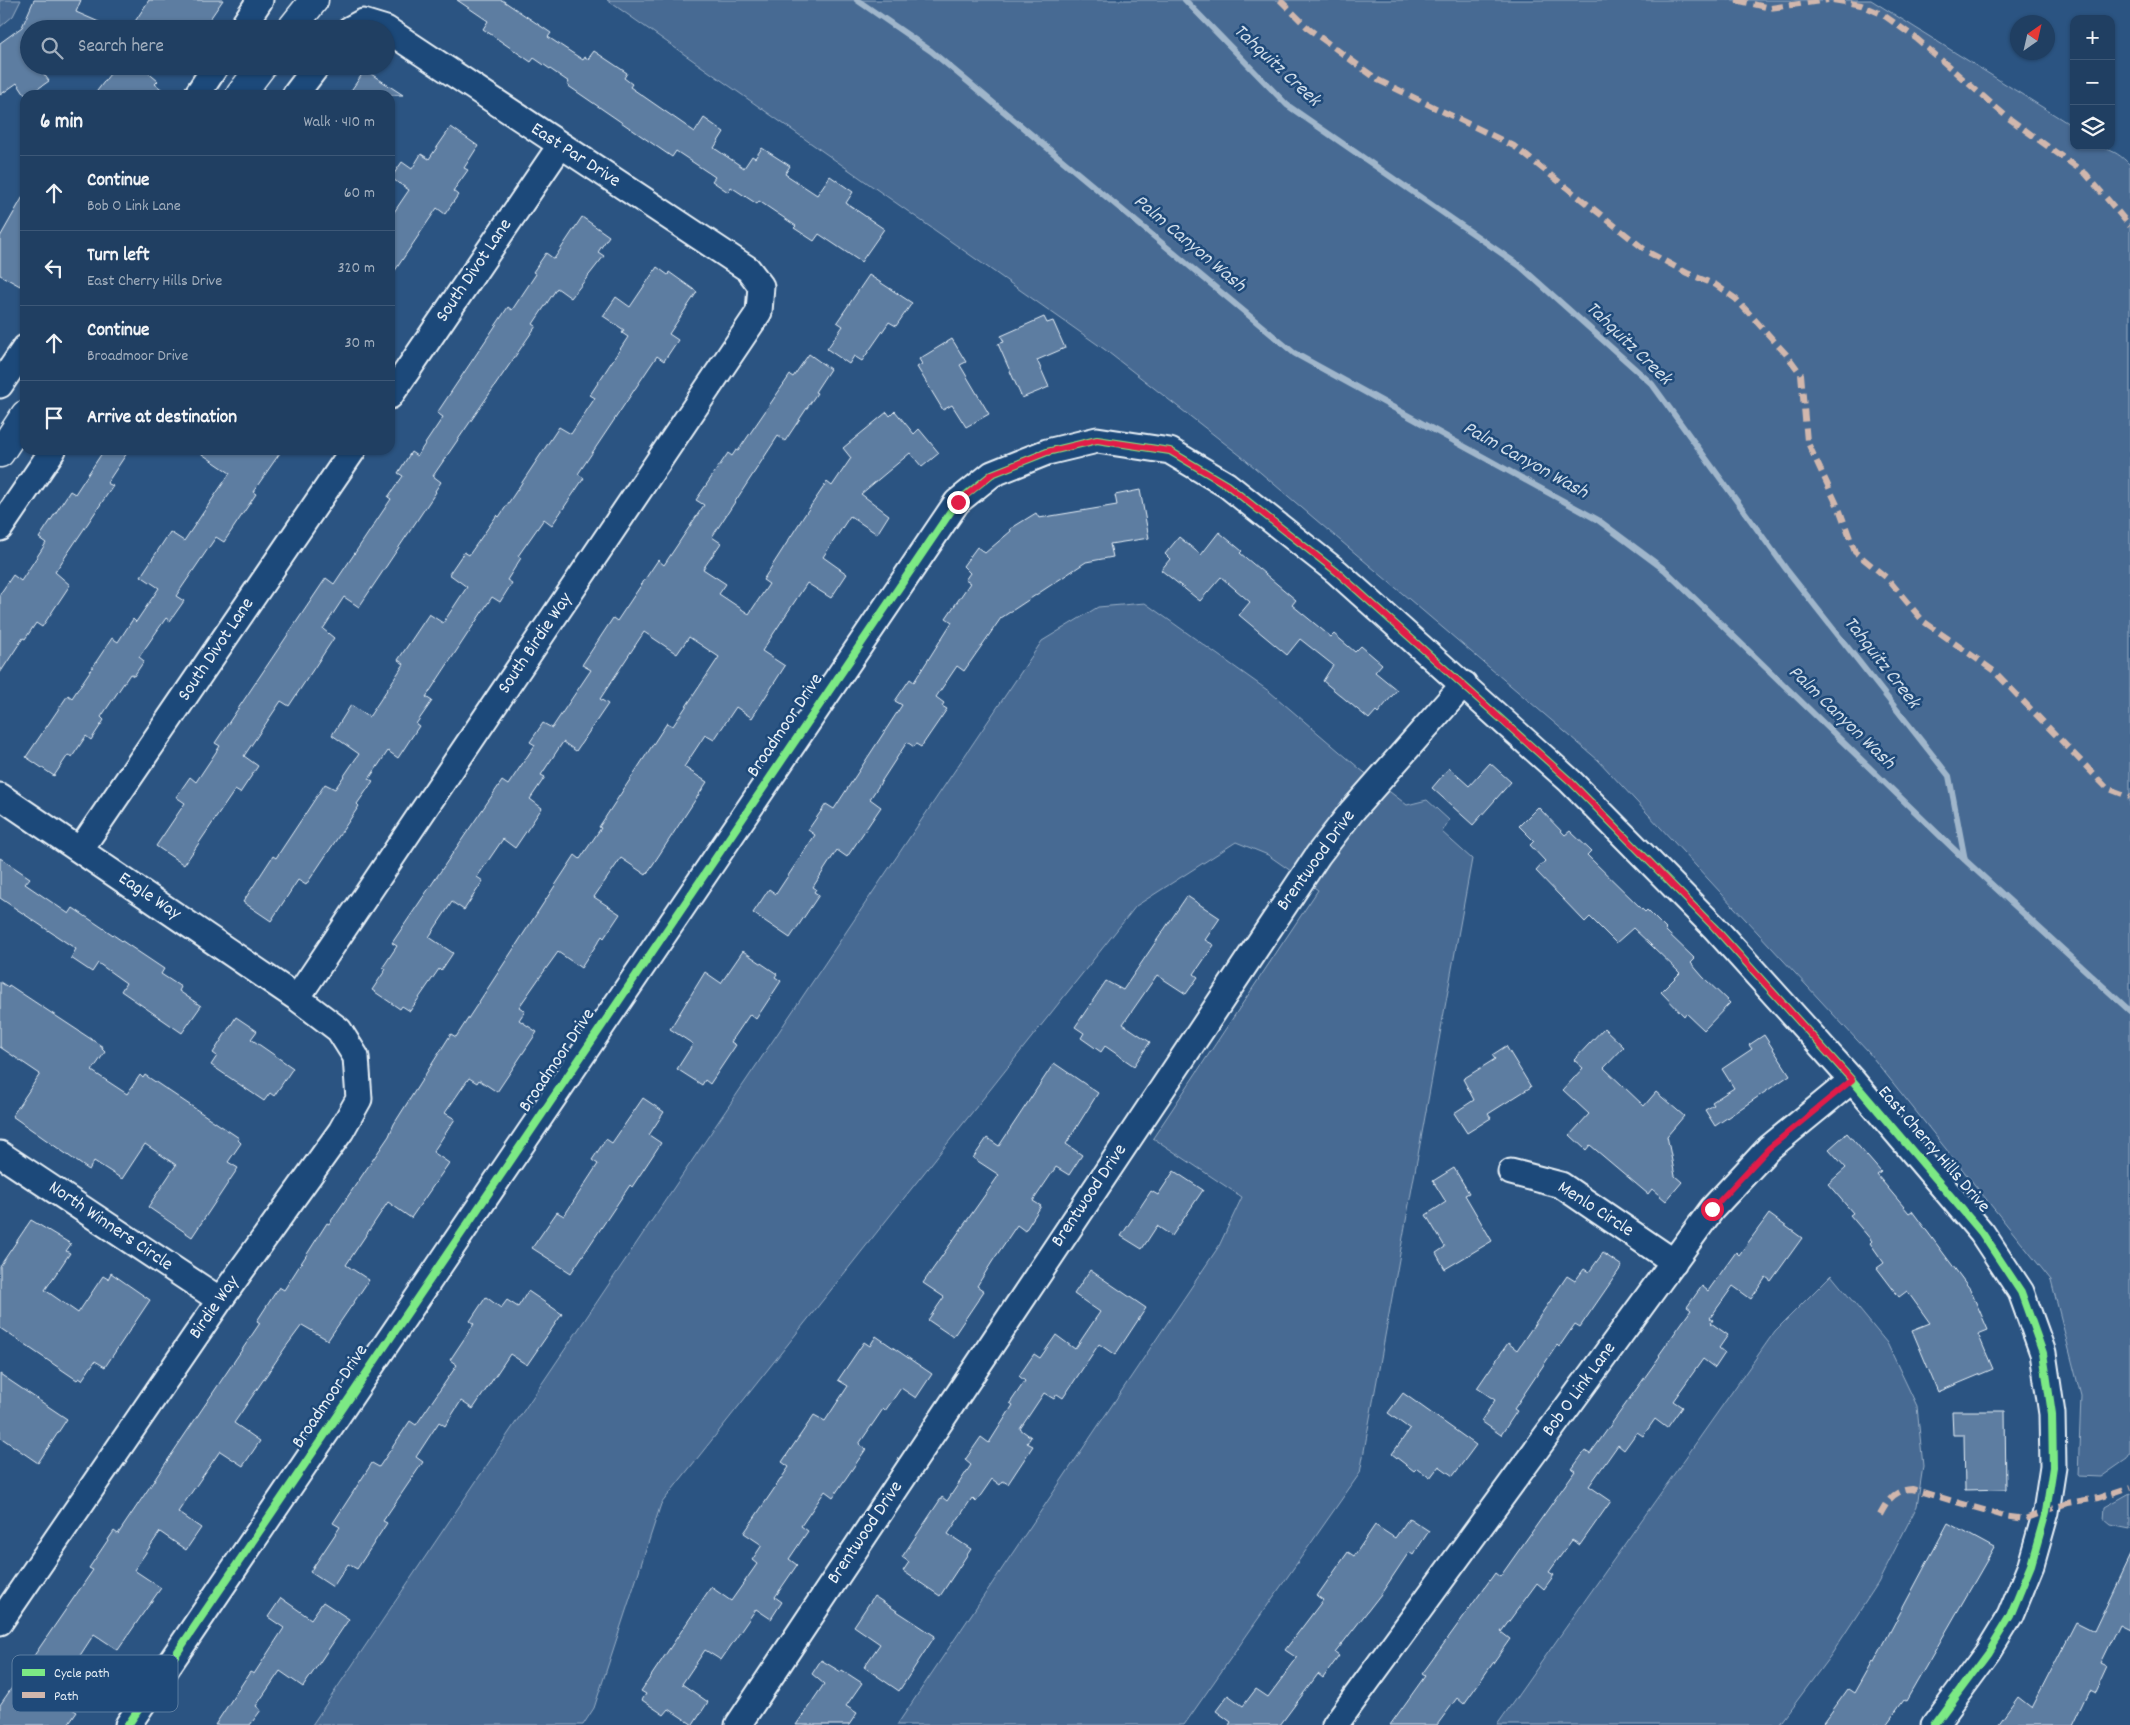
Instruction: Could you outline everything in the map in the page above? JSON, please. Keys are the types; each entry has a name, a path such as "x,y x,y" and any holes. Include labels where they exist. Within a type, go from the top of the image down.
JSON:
{"main road":[{"path":"298,20 314,0"},
{"path":"244,90 255,75"},
{"path":"0,453 20,423"}],"street":[{"path":"247,20 260,0"},
{"name":"East Par Drive","path":"395,42 560,146 748,269 761,286"},
{"path":"200,90 210,75"},
{"path":"299,90 310,75"},
{"name":"South Divot Lane","path":"395,389 560,146"},
{"name":"South Birdie Way","path":"297,998 760,312 761,286"},
{"path":"0,385 20,355"},
{"name":"East Cherry Hills Drive","path":"1047,452 1097,440 1170,451 1227,485 1337,572 1570,781 1714,927 1852,1080 1982,1233 2021,1292 2043,1353 2052,1414 2053,1467 2046,1512 2031,1565 2010,1616 1988,1652 1934,1725"},
{"name":"Broadmoor Drive","path":"176,1655 958,502 992,474 1047,452"},
{"path":"0,528 50,455"},
{"name":"South Divot Lane","path":"80,850 350,455"},
{"name":"Brentwood Drive","path":"738,1725 1318,855 1352,811 1464,684"},
{"name":"Eagle Way","path":"0,796 297,998"},
{"name":"Birdie Way","path":"0,1622 220,1300 341,1131 359,1099 356,1057 338,1030 297,998"},
{"name":"Bob O Link Lane","path":"1335,1725 1712,1209 1769,1148 1852,1080"},
{"name":"North Winners Circle","path":"0,1154 220,1300"},
{"name":"Menlo Circle","path":"1511,1172 1561,1185 1674,1262"},
{"name":"Broadmoor Drive","path":"128,1725 137,1712"}],"shaded area":[{"path":"0,0 21,0 13,16 0,27"},
{"path":"607,0 1871,0 2070,124 2070,150 2109,150 2117,154 2130,165 2130,1453 2127,1459 2101,1477 2078,1476 2081,1396 2051,1280 1869,1053 1598,760 1241,456 1104,349"},
{"path":"1145,603 1270,692 1360,769 1407,805 1427,800 1449,820 1442,832 1472,859 1360,1473 1184,1725 897,1725 1219,1246 1242,1197 1153,1138 1318,890 1268,855 1236,842 1136,906 661,1504 594,1708 583,1725 312,1725 1042,641 1098,607"},
{"path":"1831,1275 1887,1343 1917,1406 1923,1466 1917,1506 1878,1583 1831,1655 1779,1725 1497,1725 1775,1331"},
{"path":"2130,1493 2130,1529 2110,1525 2104,1520 2105,1507"}],"building":[{"path":"34,0 81,0 76,12 94,20 25,20"},
{"path":"149,0 223,0 209,20 136,20"},
{"path":"457,0 502,0 551,33 548,37 583,60 585,57 588,59 594,51 627,73 624,78 632,84 630,87 695,132 704,118 724,132 714,148 744,168 752,156 755,158 762,148 790,166 785,174 817,195 830,176 853,192 846,203 884,229 861,262 819,234 814,241 794,228 796,226 759,201 757,204 731,187 728,192 712,181 715,177 676,151 672,157 567,85 569,82 534,58 531,62 483,29 488,21"},
{"path":"20,28 20,75 45,75 49,81 36,90 22,90 17,83 0,95 0,43"},
{"path":"109,75 151,75 158,81 155,84 163,90 98,90"},
{"path":"362,75 373,75 403,95 395,95 395,90 351,90"},
{"path":"451,127 478,146 464,168 468,170 453,191 458,195 445,214 437,208 395,271 395,211 409,190 395,181 395,172 402,162 412,169 421,154 429,159"},
{"path":"20,202 20,286 0,275 0,237"},
{"path":"582,217 609,236 598,252 604,256 571,298 557,288 533,324 536,326 433,476 441,482 436,492 359,607 344,597 323,629 334,638 289,706 281,701 244,756 258,766 240,793 235,790 184,865 156,846 185,803 176,797 190,777 196,782 220,746 215,743 326,578 334,584 391,499 388,497 403,476 398,473 411,452 417,456 443,417 437,413 508,307 512,310 536,274 533,272 546,253 554,259"},
{"path":"657,267 668,275 669,272 697,292 669,334 678,340 664,361 657,356 578,474 584,478 552,525 544,519 518,556 521,558 507,580 512,583 500,602 492,597 426,697 432,701 416,724 419,726 398,758 388,751 369,779 373,781 357,804 359,806 306,885 298,880 271,921 243,902 273,856 276,858 325,784 335,789 359,754 332,735 351,705 369,717 404,664 398,660 429,614 443,623 467,587 449,574 464,552 469,555 497,515 499,517 559,427 571,434 595,398 590,395 628,337 622,333 624,330 603,316 616,297 630,307"},
{"path":"869,275 912,303 896,326 889,322 862,361 854,356 849,364 827,349 843,326 837,322"},
{"path":"1044,317 1047,323 1053,321 1065,348 1037,360 1049,387 1022,398 998,344 1004,342 1001,336"},
{"path":"952,339 966,362 960,365 989,414 966,427 952,405 943,410 917,367 922,364 919,359"},
{"path":"809,354 830,369 815,392 817,393 785,441 778,436 712,537 721,543 703,569 726,584 719,594 749,614 769,584 763,580 804,516 827,482 832,486 851,458 843,448 887,412 890,416 895,411 914,434 919,429 939,453 922,467 910,453 861,494 889,515 877,534 850,516 823,557 847,574 831,598 807,583 762,651 785,666 752,718 736,707 714,740 705,735 684,767 707,782 646,875 621,858 594,897 620,914 604,938 602,936 581,968 558,952 519,1007 525,1011 519,1020 537,1032 497,1092 479,1080 477,1083 469,1078 445,1113 455,1119 433,1152 449,1163 411,1218 388,1202 346,1265 369,1280 328,1340 302,1325 234,1423 260,1441 243,1466 220,1451 178,1512 201,1528 186,1550 160,1532 134,1570 161,1588 118,1650 94,1634 80,1655 34,1655 93,1570 89,1568 114,1531 118,1534 260,1323 257,1321 279,1287 284,1290 327,1223 329,1224 389,1136 394,1124 451,1034 456,1037 575,855 580,859 667,723 673,726 719,657 689,637 677,654 644,632 600,699 608,704 576,751 563,742 541,775 545,777 530,799 542,808 515,848 503,839 477,877 483,881 464,910 452,902 429,937 453,953 441,971 439,969 410,1011 402,1006 400,1009 372,990 386,969 383,967 397,946 392,943 502,781 508,785 535,745 530,742 543,723 552,728 591,670 582,665 613,618 617,621 658,560 664,565 704,505 696,500 728,453 732,456 736,450 738,451 790,375 793,377"},
{"path":"101,455 126,455 107,483 113,486 55,572 70,585 42,627 36,623 25,639 23,638 0,673 0,594 13,575 21,581 46,543 39,538 70,491 75,494"},
{"path":"203,455 279,455 253,492 256,494 224,542 216,537 176,596 184,601 170,621 166,618 139,657 144,661 134,676 130,674 101,717 104,720 91,740 86,736 72,757 68,755 54,776 26,757 68,695 72,698 112,638 118,642 133,619 136,622 159,588 141,576 170,532 184,541 230,473"},
{"path":"1140,490 1149,538 1110,544 1113,557 1086,562 1001,618 964,671 957,666 936,697 944,703 942,706 947,709 921,747 916,744 914,747 907,742 870,799 881,807 847,857 837,850 813,887 816,889 814,892 819,895 790,938 753,913 769,889 776,894 815,835 808,830 826,804 834,809 902,705 895,701 910,679 914,682 952,622 946,618 970,583 965,580 970,573 963,566 977,547 985,553 1011,531 1010,529 1036,513 1039,518 1117,505 1115,495"},
{"path":"1219,532 1242,551 1240,553 1296,600 1292,605 1331,637 1334,634 1355,652 1361,646 1382,664 1375,672 1397,690 1378,713 1376,711 1369,719 1323,681 1333,665 1300,639 1287,655 1239,615 1250,602 1221,577 1200,601 1161,570 1170,559 1165,554 1179,537 1201,555"},
{"path":"1490,763 1511,782 1473,825 1432,788 1449,768 1469,786"},
{"path":"1538,807 1565,835 1570,831 1591,851 1587,855 1645,912 1647,910 1695,959 1691,963 1730,1003 1704,1030 1686,1013 1684,1016 1661,992 1680,973 1651,945 1633,928 1616,943 1590,917 1585,922 1536,871 1545,861 1530,845 1534,841 1519,826"},
{"path":"0,858 30,878 25,884 69,914 73,908 164,969 161,974 181,987 179,991 201,1006 182,1033 121,991 126,983 98,963 92,972 71,958 76,949 0,898"},
{"path":"1187,896 1220,918 1205,940 1214,945 1194,974 1198,977 1186,994 1157,975 1123,1024 1150,1042 1134,1066 1105,1046 1101,1052 1081,1038 1084,1033 1075,1027 1106,981 1123,990"},
{"path":"743,951 777,974 775,977 781,981 756,1019 750,1014 731,1042 736,1045 710,1084 705,1080 702,1085 677,1069 693,1044 670,1029 705,972 721,983"},
{"path":"0,982 8,987 9,985 103,1047 102,1049 105,1052 92,1071 127,1094 140,1075 143,1078 145,1075 239,1138 238,1140 241,1143 228,1162 238,1168 192,1237 148,1207 176,1165 145,1144 122,1179 94,1161 89,1170 12,1116 40,1074 0,1047"},
{"path":"236,1017 257,1031 251,1039 293,1068 274,1096 270,1093 264,1101 211,1065 217,1056 213,1053"},
{"path":"1604,1028 1624,1047 1604,1068 1644,1106 1656,1092 1684,1116 1667,1136 1675,1176 1682,1182 1666,1201 1652,1189 1648,1194 1590,1145 1586,1150 1570,1135 1589,1114 1563,1090 1583,1068 1574,1060"},
{"path":"1764,1035 1790,1075 1715,1126 1705,1110 1714,1105 1712,1102 1734,1088 1722,1069 1752,1049 1749,1045"},
{"path":"1506,1046 1531,1087 1488,1114 1491,1118 1467,1133 1454,1113 1474,1100 1463,1079 1495,1059 1492,1055"},
{"path":"1054,1063 1098,1093 1066,1144 1082,1155 1069,1175 1056,1167 1033,1201 1041,1206 1025,1231 1017,1225 992,1262 977,1286 984,1291 953,1337 928,1320 944,1297 923,1283 999,1175 973,1158 987,1138 999,1146"},
{"path":"643,1098 664,1112 649,1135 661,1143 632,1187 630,1185 571,1273 532,1248 557,1212 564,1216 598,1164 592,1160 606,1139 612,1143"},
{"path":"1847,1133 1881,1172 1877,1175 1909,1213 1912,1211 1970,1289 1988,1330 1978,1334 1993,1369 1938,1392 1912,1330 1930,1323 1907,1291 1899,1297 1877,1268 1884,1263 1870,1243 1872,1241 1850,1215 1853,1213 1828,1184 1846,1168 1829,1149"},
{"path":"1454,1168 1469,1193 1465,1195 1492,1241 1445,1269 1436,1253 1445,1247 1426,1215 1446,1202 1433,1181"},
{"path":"1174,1171 1203,1190 1172,1236 1157,1226 1142,1249 1121,1236 1151,1191 1158,1195"},
{"path":"1769,1214 1802,1238 1771,1281 1766,1277 1751,1299 1733,1286 1710,1318 1713,1320 1711,1323 1728,1335 1719,1348 1725,1353 1715,1368 1703,1359 1673,1401 1682,1407 1667,1428 1655,1419 1643,1436 1637,1432 1624,1450 1618,1445 1589,1486 1611,1501 1580,1545 1572,1540 1549,1572 1554,1575 1544,1589 1537,1583 1501,1632 1510,1639 1464,1704 1457,1698 1437,1725 1390,1725 1425,1676 1422,1674 1495,1573 1500,1577 1575,1471 1572,1469 1585,1451 1590,1454 1660,1356 1691,1310 1687,1307 1702,1286 1708,1291 1736,1252 1739,1255"},
{"path":"31,1220 71,1244 66,1251 70,1253 45,1290 78,1313 103,1276 108,1279 111,1273 150,1300 105,1367 95,1361 82,1380 79,1378 77,1380 0,1328 0,1266"},
{"path":"1603,1253 1622,1266 1580,1327 1575,1324 1559,1347 1557,1345 1514,1409 1517,1411 1501,1435 1481,1421 1495,1400 1477,1388 1508,1343 1517,1350 1567,1276 1575,1281 1584,1269 1589,1272"},
{"path":"1090,1270 1146,1308 1115,1355 1099,1344 1063,1398 1057,1394 1054,1399 1044,1393 1020,1429 1031,1437 1027,1443 1033,1446 1008,1484 1003,1481 1000,1485 992,1479 976,1502 972,1498 948,1534 971,1549 940,1596 903,1571 909,1562 902,1557 942,1497 947,1501 971,1465 965,1460 981,1437 989,1443 1013,1405 1010,1403 1025,1381 1019,1376 1034,1354 1040,1358 1056,1335 1075,1349 1100,1312 1074,1294"},
{"path":"528,1291 562,1314 527,1365 510,1354 473,1409 461,1401 445,1426 439,1422 416,1457 423,1462 383,1521 387,1523 357,1569 348,1564 333,1587 310,1572 340,1527 333,1523 372,1463 379,1467 410,1421 416,1425 457,1365 450,1360 474,1324 470,1321 486,1297 501,1308 507,1300 518,1307"},
{"path":"876,1336 932,1374 916,1398 901,1388 885,1411 883,1409 859,1444 866,1449 833,1497 825,1491 801,1526 808,1531 789,1559 797,1565 775,1597 782,1602 771,1619 756,1609 721,1660 705,1650 682,1684 708,1702 693,1725 669,1709 664,1715 642,1700 646,1694 641,1691 711,1587 731,1601 757,1564 752,1560 762,1545 744,1533 789,1467 782,1462 814,1415 825,1421 848,1386 838,1380 864,1342 870,1346"},
{"path":"0,1374 67,1419 38,1463 0,1437"},
{"path":"1403,1393 1476,1445 1453,1476 1439,1466 1430,1478 1417,1468 1414,1471 1392,1454 1410,1429 1388,1413"},
{"path":"1952,1411 2005,1411 2006,1489 1965,1490 1964,1435 1953,1435"},
{"path":"1409,1518 1429,1531 1413,1555 1409,1552 1381,1594 1335,1653 1339,1656 1323,1678 1318,1674 1280,1725 1229,1725 1231,1722 1216,1711 1228,1695 1243,1706 1256,1689 1268,1697 1297,1658 1285,1650 1323,1600 1317,1596 1348,1552 1354,1556 1375,1525 1395,1538"},
{"path":"1948,1523 1994,1548 1906,1701 1904,1700 1886,1725 1822,1725 1848,1689 1854,1693 1872,1661 1874,1662"},
{"path":"2130,1555 2130,1629 2120,1624 2101,1663 2107,1666 2095,1692 2089,1689 2072,1725 1998,1725 2018,1697 2032,1708 2076,1622 2094,1631"},
{"path":"874,1596 935,1636 899,1691 864,1667 880,1644 854,1626"},
{"path":"281,1598 311,1619 323,1602 349,1619 303,1687 280,1671 256,1706 261,1710 250,1725 215,1725 250,1672 254,1674 284,1628 268,1617"},
{"path":"821,1660 841,1672 842,1670 862,1683 846,1706 857,1713 849,1725 796,1725 824,1684 812,1674"},
{"path":"12,1688 12,1712 77,1712 68,1725 0,1725 0,1705"}],"waterway":[{"name":"Palm Canyon Wash","path":"857,0 931,51 1294,353 1598,520 1665,570 1965,860 2130,1011"},
{"name":"Tahquitz Creek","path":"1185,0 1287,105 1520,266 1652,384 1786,569 1949,776 1965,860"}],"marked path":[{"path":"1280,0 1309,29 1378,80 1514,146 1648,252 1687,273 1716,285 1736,299 1786,354 1801,374 1807,441 1840,511 1855,552 1887,578 1923,621 1994,671 2107,788 2130,797"},
{"path":"1736,0 1770,8 1828,0"},
{"path":"1833,0 1861,5 1882,14 1917,39 2007,117 2086,174 2130,226"},
{"path":"1880,1515 1892,1497 1901,1491 1912,1489 2004,1516 2025,1519 2067,1503 2098,1498 2130,1487"}],"cycle path":[{"path":"175,1655 957,502 992,474 1047,452 1097,440 1170,451 1227,485 1337,572 1570,781 1714,927 1852,1080 1982,1233 2021,1292 2043,1353 2052,1414 2053,1467 2046,1512 2031,1565 2010,1616 1988,1652 1934,1725"},
{"path":"128,1725 137,1712"}],"route":[{"path":"958,502 992,474 1047,452 1097,440 1170,451 1227,485 1337,572 1570,781 1714,927 1852,1080 1769,1148 1712,1209"}]}
